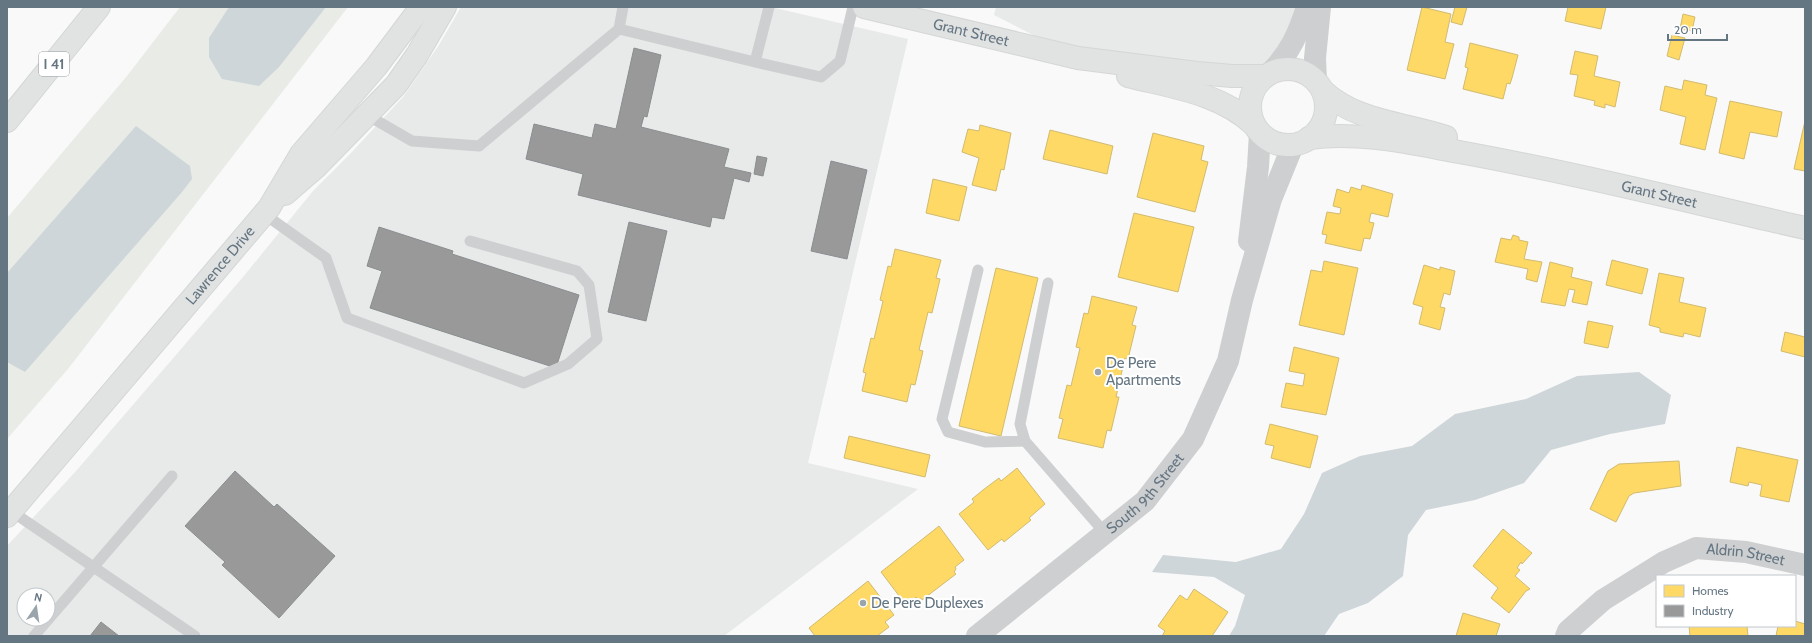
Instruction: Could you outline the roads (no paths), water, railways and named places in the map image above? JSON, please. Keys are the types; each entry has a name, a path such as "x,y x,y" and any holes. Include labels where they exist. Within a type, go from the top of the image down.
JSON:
{"main road":[{"name":"I 41","path":"7,121 100,7"},
{"name":"Lawrence Drive","path":"9,513 267,211 301,154 376,67 421,7"},
{"path":"267,211 315,168 396,85 417,56 445,7"},
{"name":"Grant Street","path":"864,7 1078,58 1232,76 1268,74 1284,68 1297,70 1308,74 1342,106 1369,117 1434,133 1513,162"},
{"name":"Grant Street","path":"1078,58 1122,74 1214,99 1242,114 1269,140 1281,144 1301,142 1332,135 1359,136 1513,162 1805,228"},
{"path":"1256,129 1249,109 1251,93 1256,84 1268,74"},
{"path":"1301,142 1318,130 1324,119 1326,105 1319,86"}],"street":[{"path":"1268,74 1283,60 1293,45 1307,7"},
{"path":"1319,86 1315,58 1320,7"},
{"name":"South 9th Street","path":"1242,300 1258,167 1256,129"},
{"name":"South 9th Street","path":"977,636 1145,501 1193,438 1228,361 1242,300 1272,199 1301,142"},
{"name":"Aldrin Street","path":"1566,636 1568,631 1603,600 1664,562 1696,548 1746,552 1805,565"}],"lane":[{"path":"367,115 412,141 479,146 619,28 623,7"},
{"path":"755,62 769,7"},
{"path":"619,28 821,77 840,61 853,7"},
{"path":"267,211 326,258 346,318 524,383 568,364 598,339 589,285 577,271 470,241"},
{"path":"978,270 942,419 948,432 984,442 1025,442"},
{"path":"1048,283 1020,424 1025,442 1105,533"},
{"path":"34,636 172,476"},
{"path":"9,513 195,636"}],"place":[{"name":"De Pere Apartments","path":"1098,372"},
{"name":"De Pere Duplexes","path":"863,603"}]}
